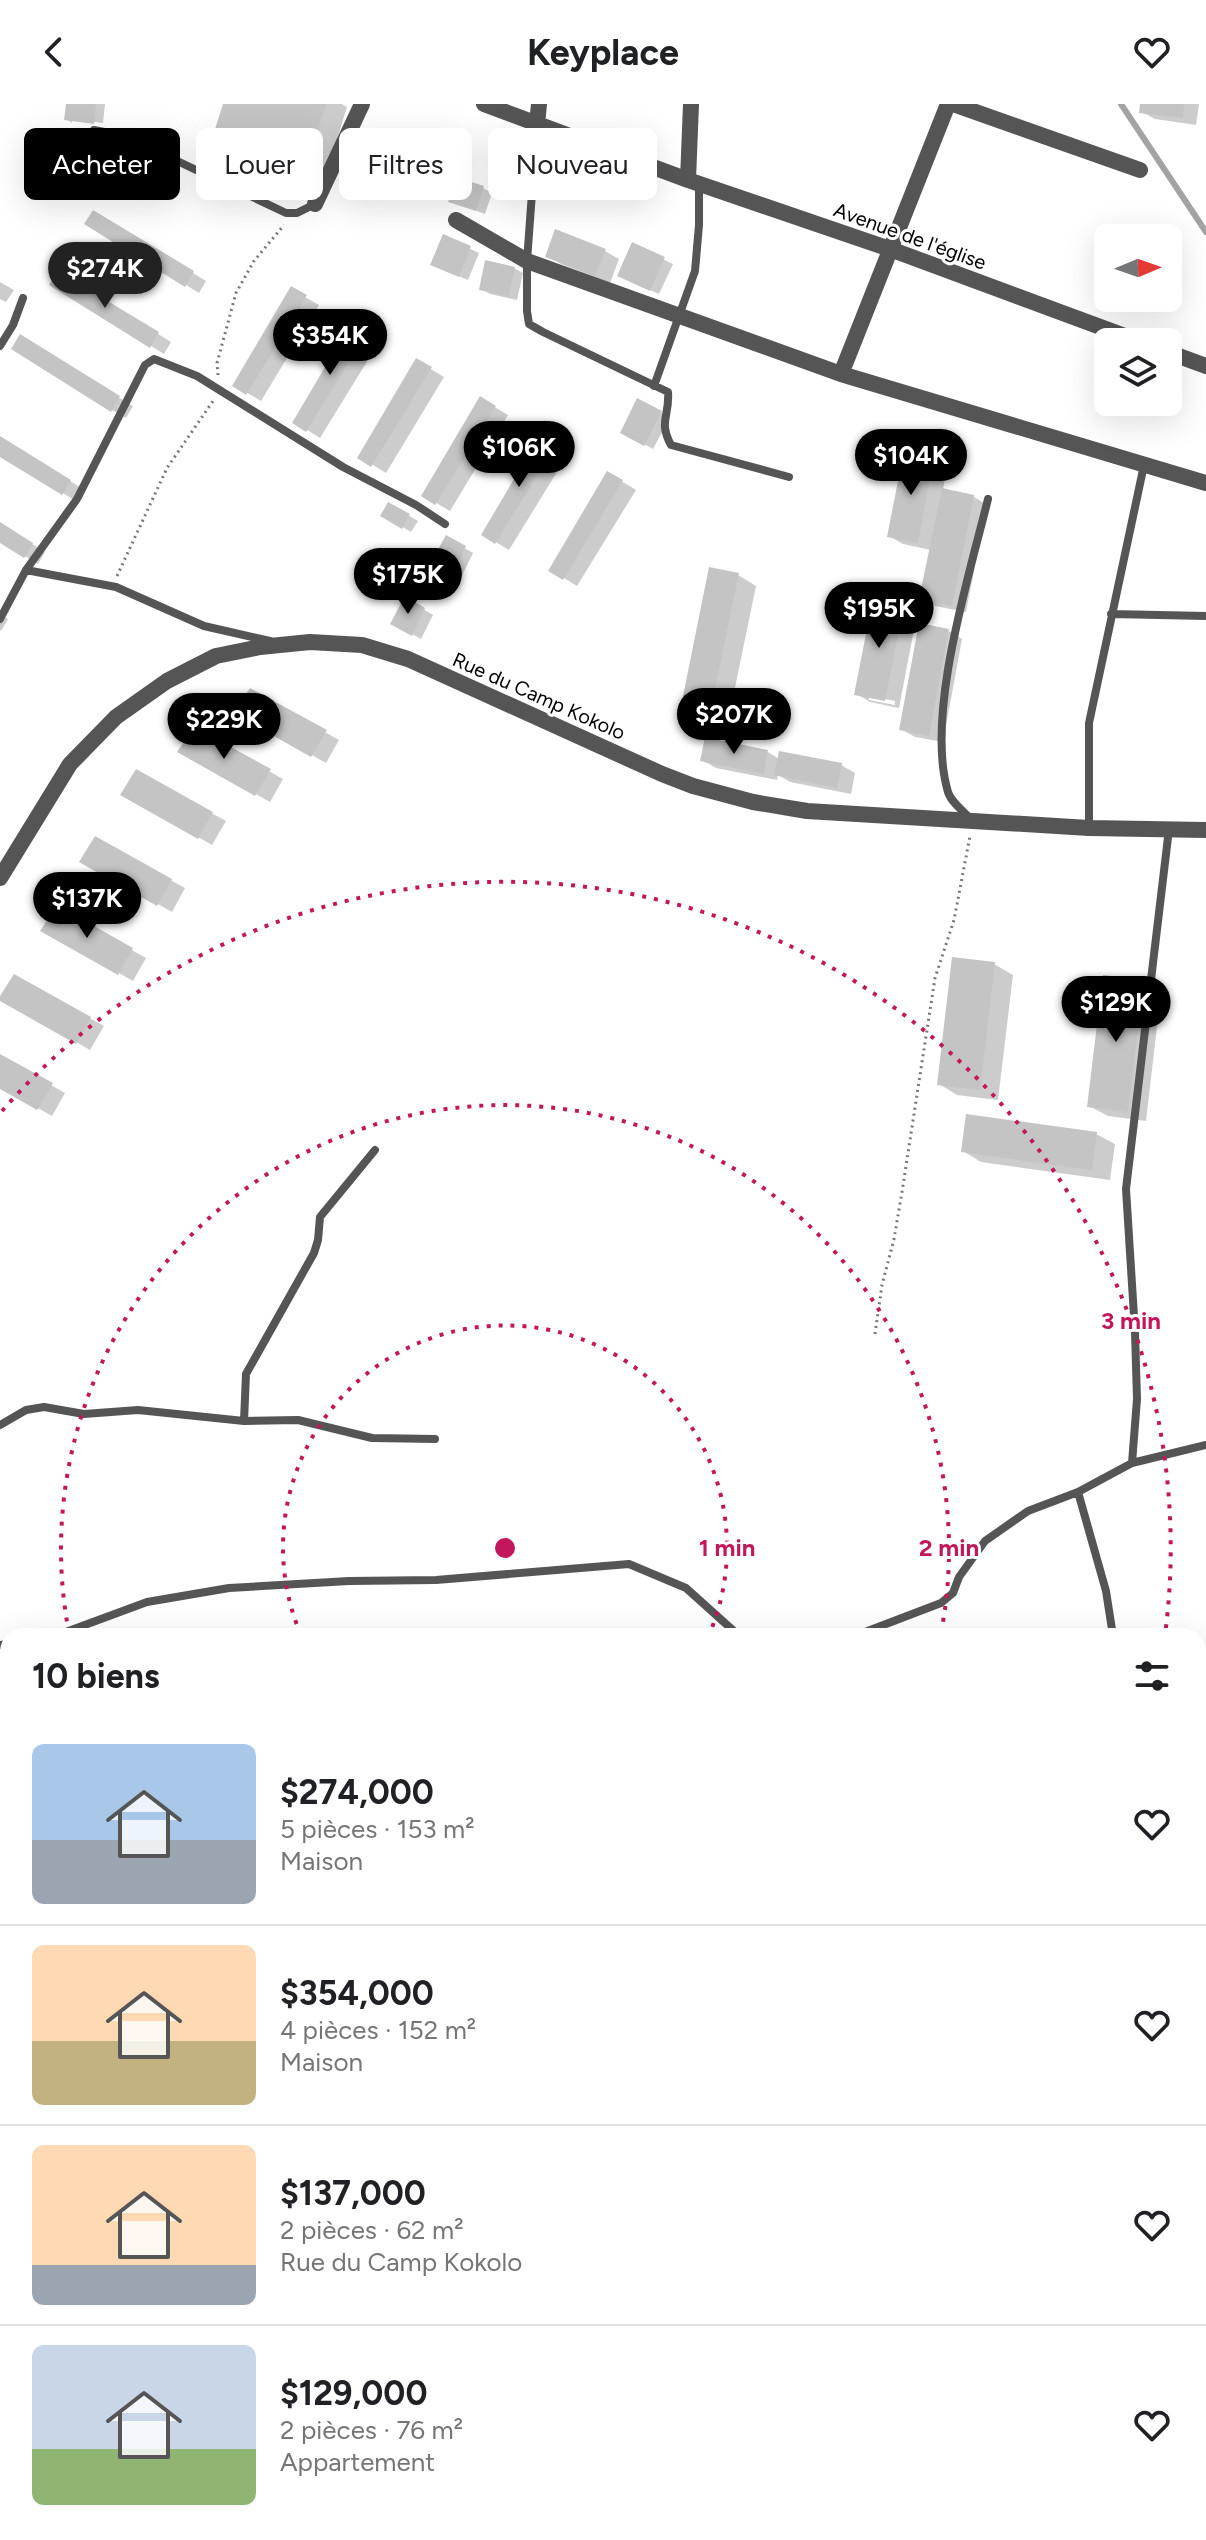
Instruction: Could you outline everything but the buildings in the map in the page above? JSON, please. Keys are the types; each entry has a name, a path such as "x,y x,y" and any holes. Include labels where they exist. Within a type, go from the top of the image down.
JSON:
{"street":[{"path":"315,204 362,104"},
{"name":"Avenue de l'église","path":"484,104 1103,328"},
{"path":"537,125 539,104"},
{"path":"691,104 694,182"},
{"path":"841,374 950,104 1140,170"},
{"path":"456,220 527,261 841,374 1206,483"},
{"path":"1182,357 1206,366"},
{"name":"Rue du Camp Kokolo","path":"0,878 70,764 116,717 167,681 216,656 310,642 362,645 408,659 662,774 753,802 807,811 1089,828 1206,830"}],"lane":[{"path":"537,125 527,261 529,324 668,392 663,430 671,445 789,477"},
{"path":"180,162 286,213 297,213 315,204"},
{"path":"654,386 695,271 699,225 694,182"},
{"path":"0,346 13,325 23,298"},
{"path":"0,619 26,570 77,499 145,365 154,359 197,376 343,467 416,505 445,524"},
{"path":"1089,828 1089,723 1144,465"},
{"path":"973,821 949,795 942,752 944,699 960,611 988,499"},
{"path":"26,570 116,587 204,626 285,645"},
{"path":"1111,614 1206,616"},
{"path":"1132,1463 1137,1399 1126,1189 1169,829"},
{"path":"244,1421 246,1374 314,1253 320,1217 375,1150"},
{"path":"0,1425 26,1410 44,1407 84,1414 138,1410 244,1421 298,1420 372,1438 435,1439"},
{"path":"875,1628 941,1603 953,1593 959,1577 985,1541 1028,1511 1078,1492 1132,1463 1206,1445"},
{"path":"1078,1492 1106,1591 1112,1628"},
{"path":"77,1628 147,1602 217,1589 349,1581 436,1580 629,1564 686,1588 730,1628"}],"path":[{"path":"875,1334 882,1285 894,1239 935,978 954,920 973,821"}],"waterway":[{"path":"1121,104 1206,232"}]}
